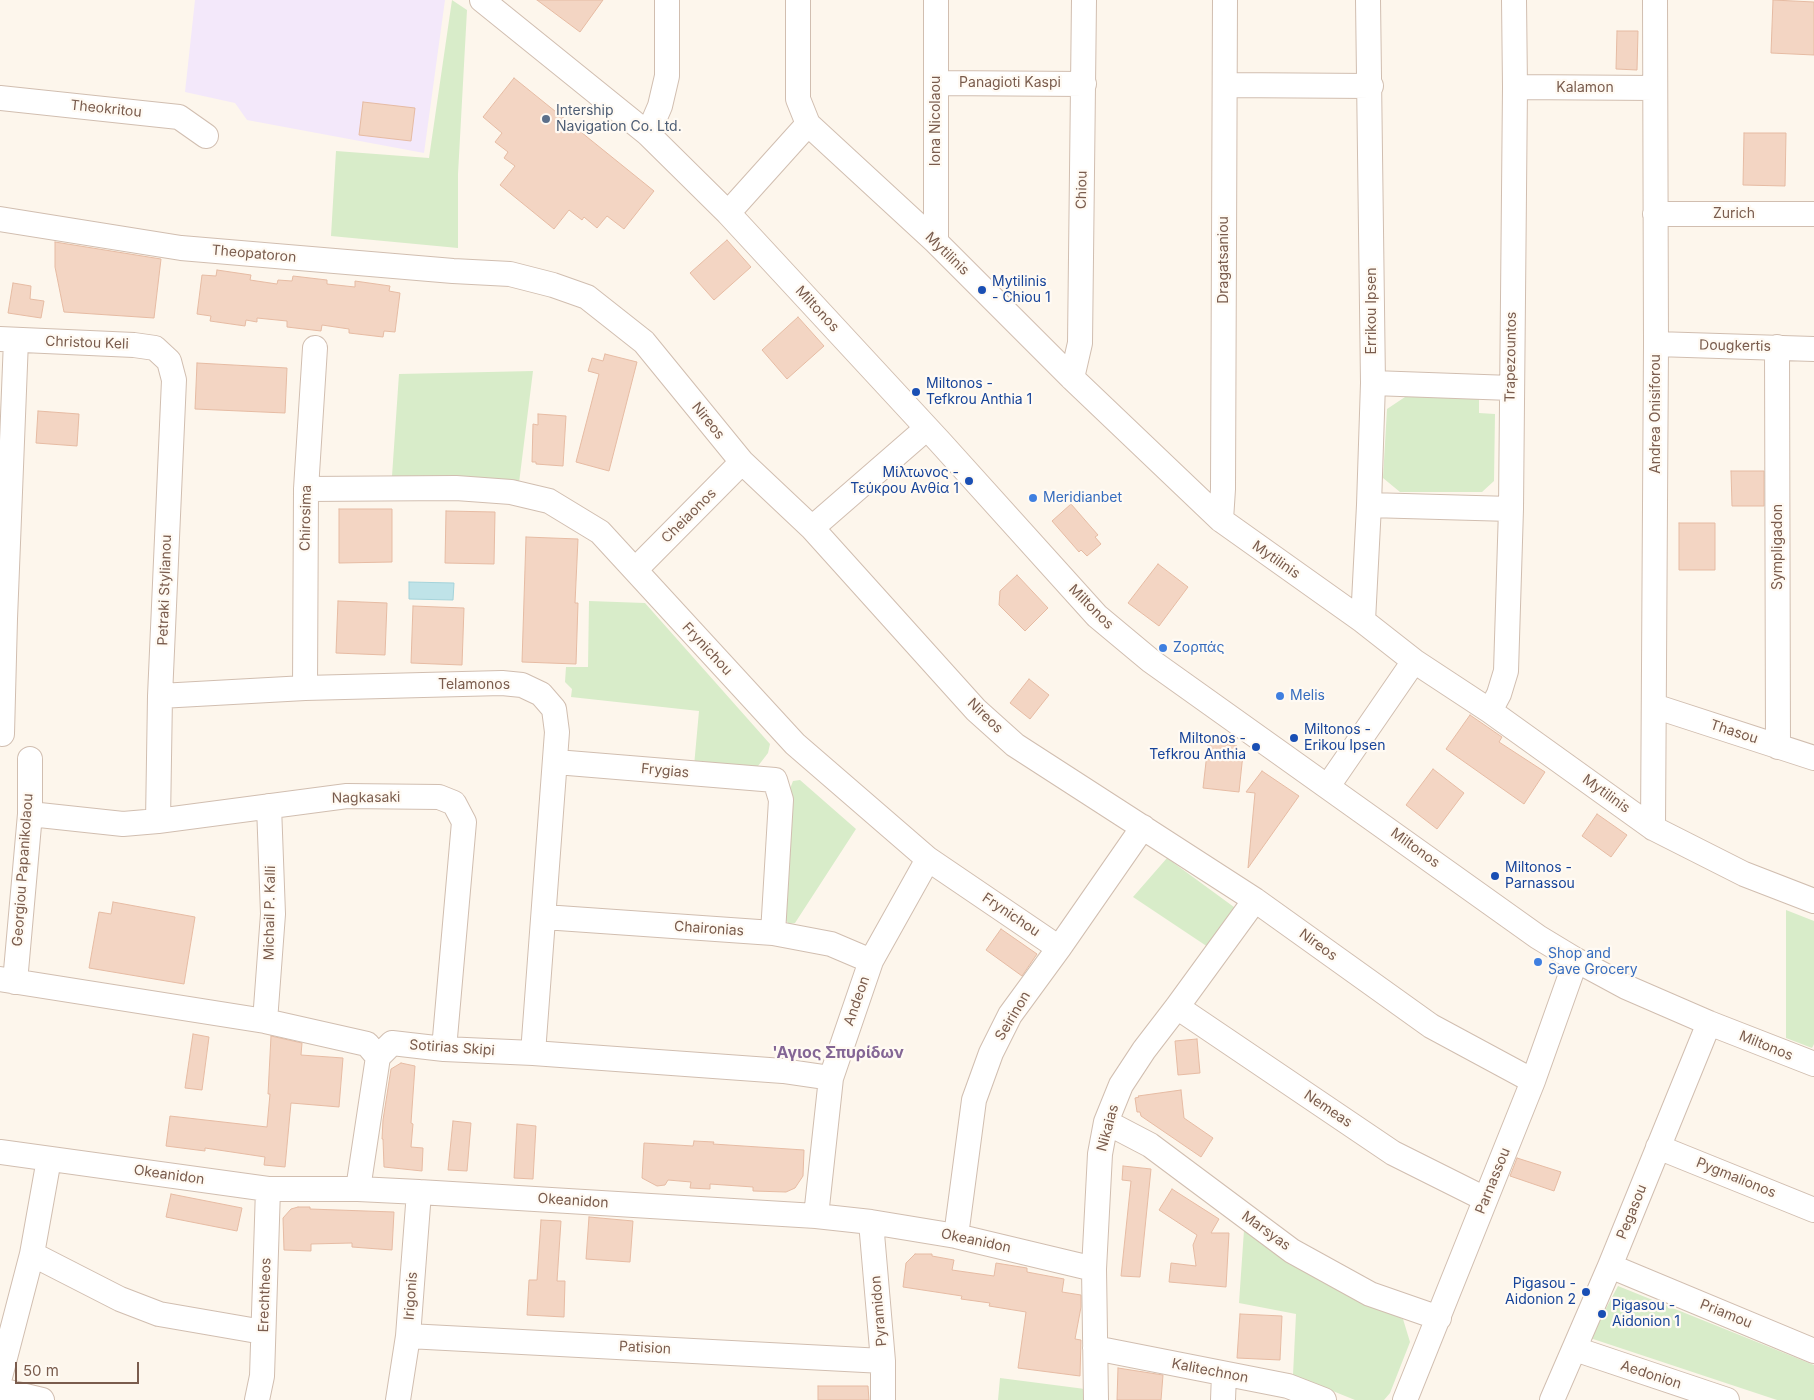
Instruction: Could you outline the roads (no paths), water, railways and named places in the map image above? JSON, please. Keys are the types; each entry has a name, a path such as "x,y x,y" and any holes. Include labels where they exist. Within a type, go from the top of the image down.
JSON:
{"street":[{"name":"Miltonos","path":"482,0 648,134 728,213 927,428 1097,616 1151,662 1538,937 1576,960 1626,986 1709,1023 1814,1064"},
{"path":"648,134 660,106 666,76 667,0"},
{"path":"728,213 808,124 798,99 798,0"},
{"name":"Iona Nicolaou","path":"936,0 936,242"},
{"name":"Chiou","path":"1072,378 1080,343 1084,0"},
{"name":"Dragatsaniou","path":"1221,520 1224,479 1225,0"},
{"name":"Errikou Ipsen","path":"1363,621 1370,505 1373,383 1371,86 1368,0"},
{"name":"Trapezountos","path":"1490,711 1506,671 1511,509 1515,87 1514,0"},
{"name":"Andrea Onisiforou","path":"1653,828 1656,344 1655,0"},
{"name":"Panagioti Kaspi","path":"936,83 1084,84"},
{"path":"1225,85 1371,86"},
{"name":"Kalamon","path":"1515,87 1655,88"},
{"name":"Theokritou","path":"0,98 179,117 206,136"},
{"name":"Mytilinis","path":"808,124 936,242 1072,378 1221,520 1363,621 1414,661 1490,711 1653,828 1744,874 1814,901"},
{"name":"Zurich","path":"1655,214 1814,214"},
{"name":"Theopatoron","path":"0,219 182,248 453,271 510,274"},
{"name":"Nireos","path":"510,274 588,296 644,342 742,462 812,528 976,710 1015,745 1255,900 1431,1026 1533,1081"},
{"path":"2,734 8,340"},
{"name":"Christou Keli","path":"8,340 134,345 155,348 169,361"},
{"name":"Dougkertis","path":"1656,344 1814,349"},
{"name":"Sympligadon","path":"1777,347 1778,747"},
{"name":"Chirosima","path":"305,688 306,489 315,348"},
{"name":"Petraki Stylianou","path":"158,821 160,696 174,380 169,361"},
{"path":"1373,383 1511,388"},
{"path":"812,528 927,428"},
{"name":"Cheiaonos","path":"635,570 742,462"},
{"name":"Frynichou","path":"306,489 456,488 511,492 549,501 600,532 794,744 928,859 1059,948"},
{"path":"1370,505 1511,509"},
{"path":"1328,786 1414,661"},
{"name":"Telamonos","path":"160,696 305,688 502,683 522,685 541,694 554,709 557,732 533,1053"},
{"name":"Thasou","path":"1654,706 1814,758"},
{"name":"Georgiou Papanikolaou","path":"7,980 30,814 30,759"},
{"name":"Frygias","path":"556,762 775,780 781,800 773,933"},
{"name":"Nagkasaki","path":"30,814 123,824 347,796 439,797 454,803 464,822 444,1049"},
{"name":"Michail P. Kalli","path":"265,1021 273,914 269,806"},
{"name":"Seirinon","path":"956,1236 974,1100 988,1061 1010,1015 1143,827"},
{"name":"Andeon","path":"816,1216 831,1078 870,961 928,859"},
{"name":"Nikaias","path":"1096,1400 1094,1269 1100,1154 1106,1122 1121,1085 1144,1050 1177,1008 1255,900"},
{"name":"Chaironias","path":"544,917 773,933 831,944 870,961"},
{"name":"Parnassou","path":"1405,1400 1533,1081 1576,960"},
{"path":"7,980 265,1021 367,1044 378,1057 358,1189"},
{"name":"Nemeas","path":"1177,1008 1393,1153 1485,1199"},
{"name":"Pegasou","path":"1552,1400 1610,1266 1709,1023"},
{"name":"Sotirias Skipi","path":"378,1057 392,1042 444,1049 533,1053 783,1070 831,1078"},
{"name":"Marsyas","path":"1106,1122 1150,1145 1292,1251 1370,1294 1439,1318"},
{"name":"Pygmalionos","path":"1658,1147 1814,1210"},
{"name":"Okeanidon","path":"0,1152 268,1189 358,1189 419,1192 816,1216 871,1222 956,1236 1094,1269"},
{"path":"0,1377 32,1254 49,1159"},
{"name":"Erechtheos","path":"257,1400 262,1376 268,1189"},
{"name":"Irigonis","path":"398,1400 408,1336 419,1192"},
{"name":"Pyramidon","path":"871,1222 883,1360 883,1400"},
{"path":"32,1254 120,1299 159,1314 263,1332"},
{"name":"Priamou","path":"1610,1266 1814,1351"},
{"name":"Patision","path":"408,1336 883,1360"},
{"name":"Kalitechnon","path":"1095,1348 1288,1386 1324,1400"},
{"name":"Aedonion","path":"1574,1349 1727,1400"},
{"path":"1223,1400 1224,1374"},
{"path":"0,1390 42,1400"}],"water":[{"path":"409,582 454,583 453,600 409,599"}],"place":[{"name":"Intership Navigation Co. Ltd.","path":"546,119"},
{"name":"Mytilinis - Chiou 1","path":"982,290"},
{"name":"Miltonos - Tefkrou Anthia 1","path":"916,392"},
{"name":"Μίλτωνος - Τεύκρου Ανθία 1","path":"969,481"},
{"name":"Meridianbet","path":"1033,498"},
{"name":"Ζορπάς","path":"1163,648"},
{"name":"Melis","path":"1280,696"},
{"name":"Miltonos - Erikou Ipsen","path":"1294,738"},
{"name":"Miltonos - Tefkrou Anthia","path":"1256,747"},
{"name":"Miltonos - Parnassou","path":"1495,876"},
{"name":"Shop and Save Grocery","path":"1538,962"},
{"name":"Pigasou - Aidonion 2","path":"1586,1292"},
{"name":"Pigasou - Aidonion 1","path":"1602,1314"}],"district":[{"name":"'Αγιος Σπυρίδων","path":"838,1053"}]}
